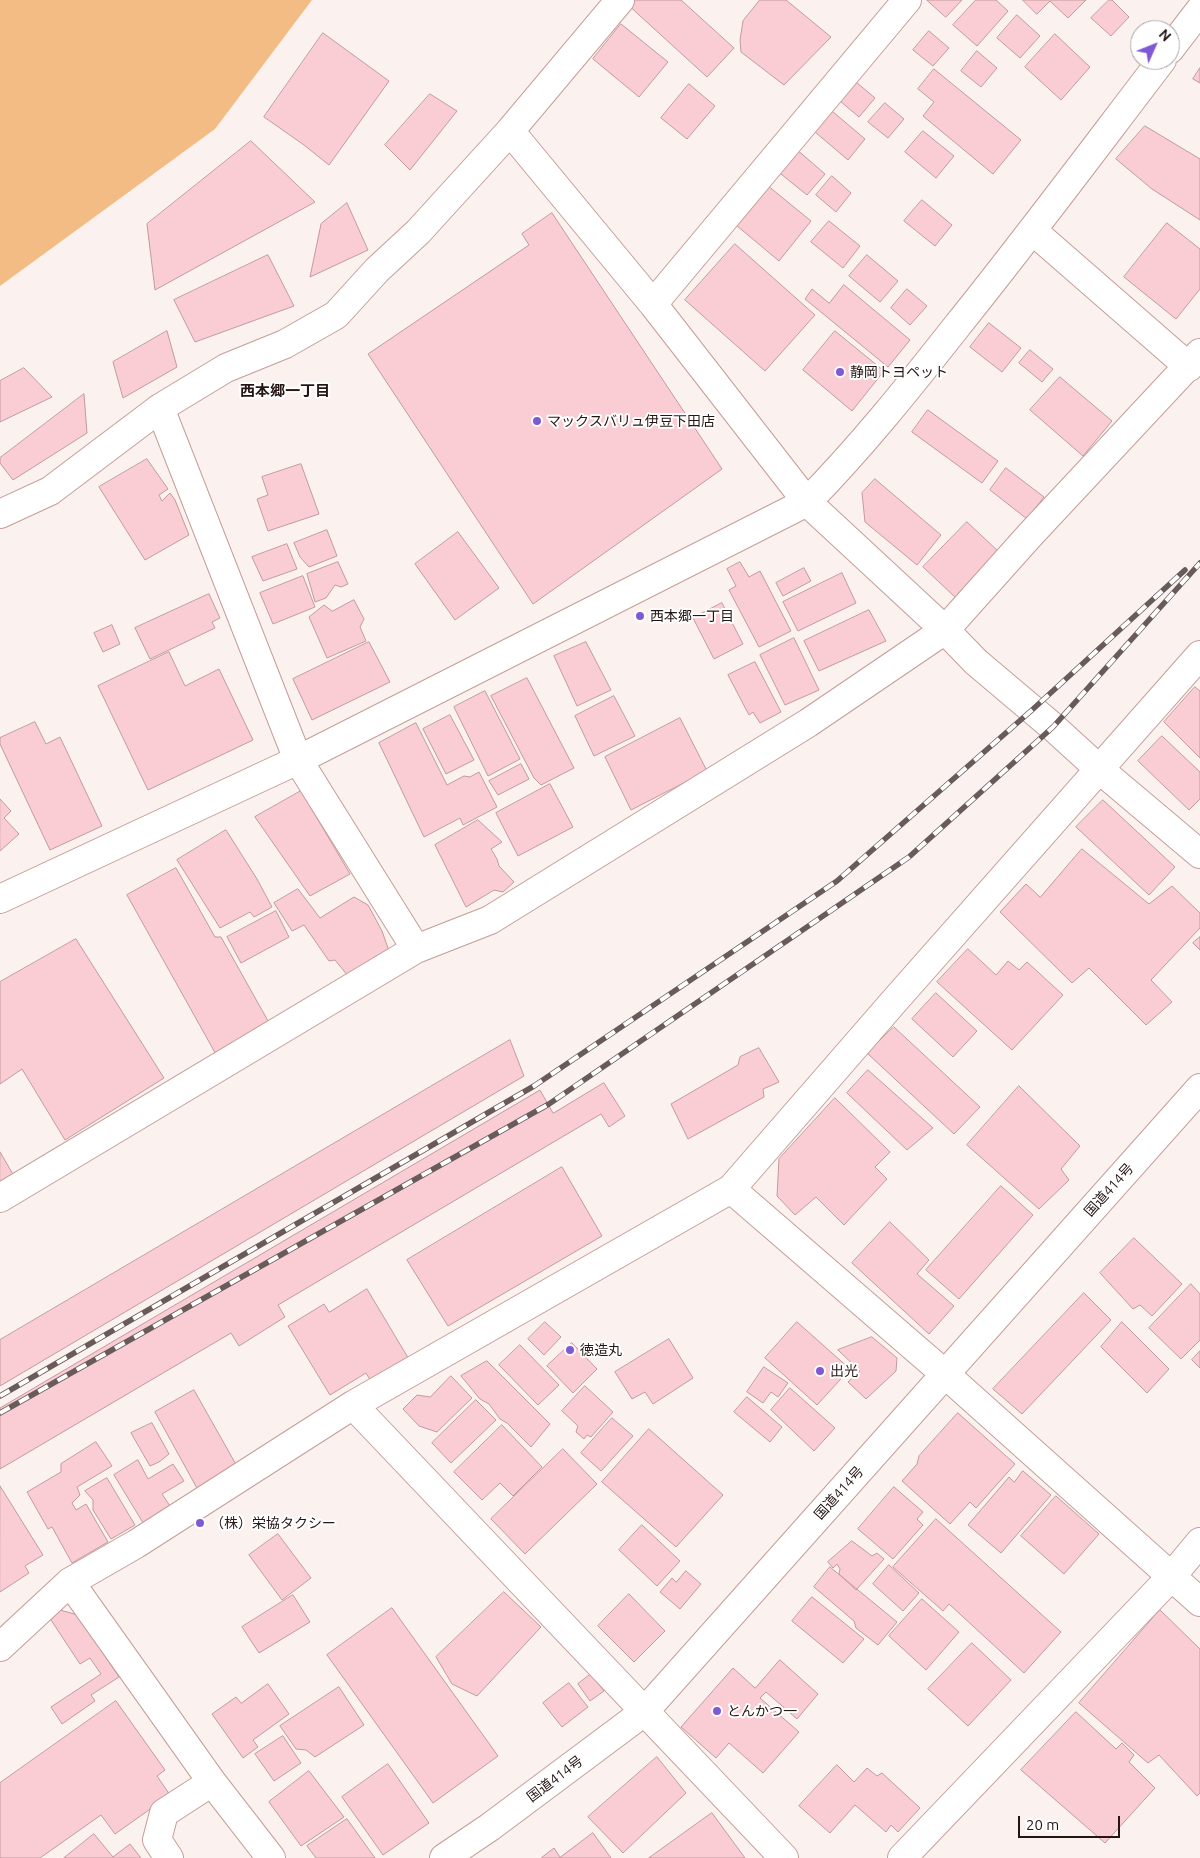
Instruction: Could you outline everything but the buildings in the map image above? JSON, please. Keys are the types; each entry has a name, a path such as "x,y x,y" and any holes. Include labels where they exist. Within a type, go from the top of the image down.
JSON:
{"main road":[{"path":"0,514 50,491 160,408 226,368 285,344 336,316 377,270 418,232 510,130 620,0"},
{"path":"653,304 907,0"},
{"path":"1180,36 1200,10"},
{"path":"0,899 298,760 807,502 846,462 900,398 1033,231 1154,70"},
{"path":"510,130 653,304 807,502 945,630 976,662 1200,854"},
{"path":"0,1198 416,949 490,920 808,723 945,630 1030,535 1194,360 1033,231"},
{"path":"160,408 298,760 416,949"},
{"path":"0,1647 70,1582 136,1544 353,1405 731,1190 897,998 1200,656"},
{"name":"国道414号","path":"444,1858 490,1827 644,1712 1200,1088"},
{"path":"731,1190 944,1374 1200,1602"},
{"path":"353,1405 784,1858"},
{"path":"902,1858 1171,1577 1200,1542"},
{"path":"70,1582 212,1782 271,1858"},
{"path":"169,1858 157,1840 164,1813 212,1782"}],"shaded area":[{"path":"0,0 312,0 215,129 0,286"}],"railway":[{"path":"0,1413 549,1104 909,857 1053,727 1200,563"},
{"path":"0,1396 534,1086 837,881 1032,710 1185,570"}],"place":[{"name":"静岡トヨペット","path":"840,372"},
{"name":"マックスバリュ伊豆下田店","path":"537,421"},
{"name":"西本郷一丁目","path":"640,616"},
{"name":"徳造丸","path":"570,1350"},
{"name":"出光","path":"820,1371"},
{"name":"（株）栄協タクシー","path":"200,1523"},
{"name":"とんかつ一","path":"717,1711"}],"district":[{"name":"西本郷一丁目","path":"285,391"}]}
